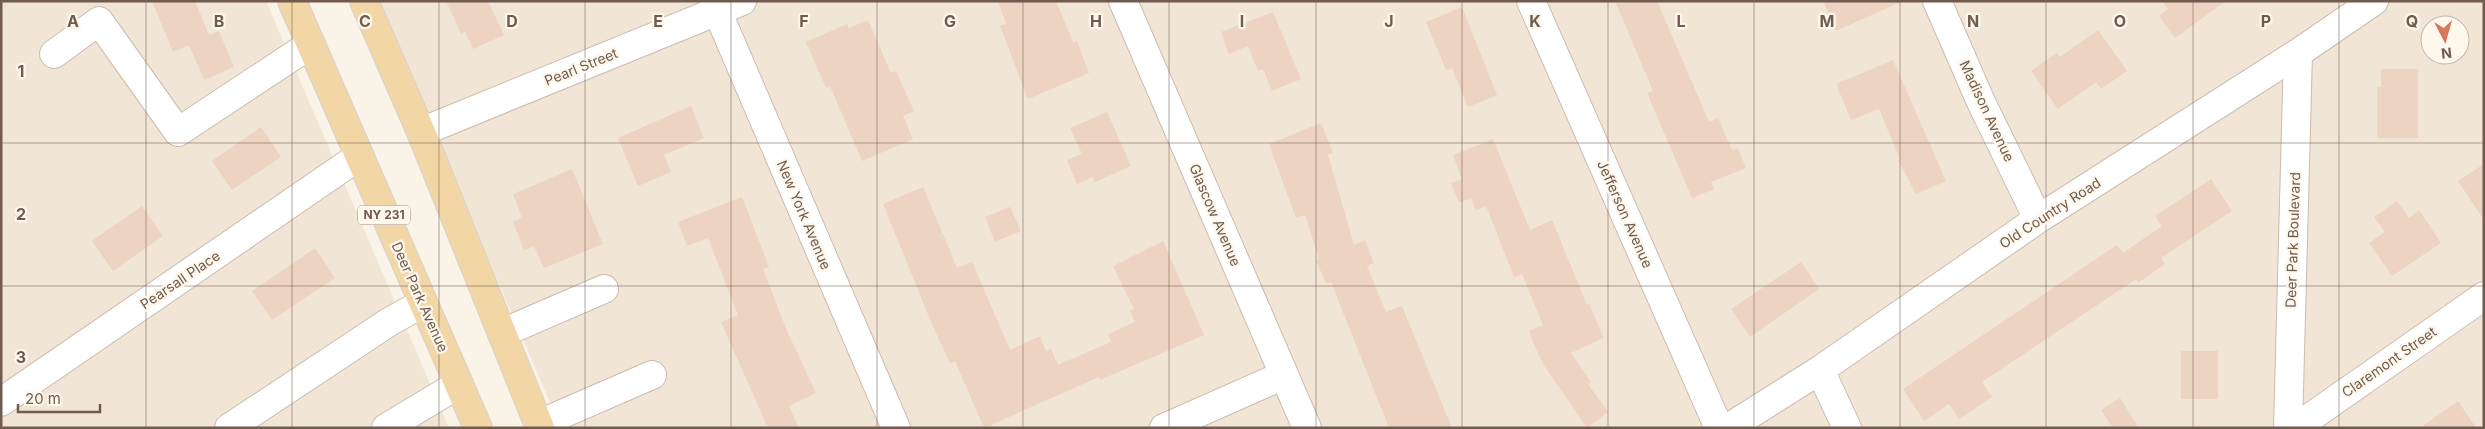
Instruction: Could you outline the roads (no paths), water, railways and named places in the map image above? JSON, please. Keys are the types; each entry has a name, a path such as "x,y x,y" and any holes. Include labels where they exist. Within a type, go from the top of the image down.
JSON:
{"main road":[{"name":"Deer Park Avenue","path":"292,1 358,157 478,428"},
{"path":"365,1 421,132 539,426"}],"street":[{"name":"Pearl Street","path":"421,132 715,7 742,1"},
{"name":"Glascow Avenue","path":"1123,1 1307,428"},
{"name":"Jefferson Avenue","path":"1531,1 1719,428"},
{"name":"Madison Avenue","path":"1937,1 1982,102 2038,219"},
{"name":"Old Country Road","path":"1728,428 1820,370 2038,219 2298,53 2374,1"},
{"name":"New York Avenue","path":"715,7 896,428"},
{"path":"54,54 99,21 178,132 311,44"},
{"name":"Deer Park Boulevard","path":"2288,428 2298,53"},
{"name":"Pearsall Place","path":"1,402 358,157"},
{"path":"502,333 604,289"},
{"name":"Claremont Street","path":"2295,428 2484,296"},
{"path":"229,428 389,322 423,303"},
{"path":"1820,370 1847,428"},
{"path":"539,426 652,375"},
{"path":"1164,428 1284,375"},
{"path":"386,428 459,384"}]}
